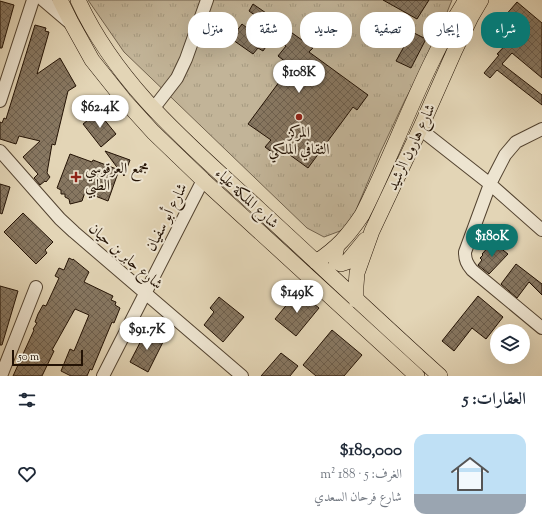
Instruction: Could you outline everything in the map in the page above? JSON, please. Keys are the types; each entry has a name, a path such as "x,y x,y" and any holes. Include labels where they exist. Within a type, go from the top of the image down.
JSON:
{"main road":[{"name":"شارع الملكة علياء","path":"60,0 92,60 153,132 203,180 417,376"},
{"name":"شارع الملكة علياء","path":"78,0 110,57 153,109 356,300 440,376"},
{"name":"شارع هارون الرشيد","path":"316,262 337,246 347,236 362,215 426,75 466,0"},
{"name":"شارع هارون الرشيد","path":"356,300 357,273 372,231 455,50 481,0"},
{"path":"337,246 335,255 336,261 341,264 347,262 372,231"}],"street":[{"path":"0,101 33,0"},
{"path":"44,0 72,24"},
{"path":"153,109 177,78 186,59 207,0"},
{"path":"420,129 490,184 542,230"},
{"path":"542,129 520,139 512,145 505,155 490,184 467,244 465,258 467,264 477,274 542,328"},
{"name":"شارع جابر بن حيان","path":"0,151 65,223 242,376"},
{"name":"شارع أبو سفيان","path":"103,376 203,180"},
{"path":"0,376 36,287"}],"green space":[{"path":"88,0 452,0 447,12 423,12 423,48 432,48 405,100 380,153 351,222 340,231 324,237 307,228 124,52"}],"building":[{"path":"383,0 429,0 417,19 415,18 415,12 404,12"},
{"path":"0,1 14,5 2,48 0,48"},
{"path":"517,2 529,12 508,12"},
{"name":"المركز الثقافي الملكي","path":"253,4 265,12 250,12 249,11"},
{"path":"530,13 542,23 542,78 512,53 502,64 542,95 542,105 497,70 490,78 484,73 499,55 497,54 503,48 530,48"},
{"name":"المركز الثقافي الملكي","path":"242,24 246,27 246,48 258,48 253,54 238,44 238,29"},
{"path":"35,25 46,28 45,31 49,32 37,74 60,58 76,86 68,91 55,145 52,144 47,173 50,177 46,182 45,181 40,185 34,178 38,174 23,157 40,141 19,136 16,144 0,139 0,122 2,123 4,118 6,119"},
{"name":"المركز الثقافي الملكي","path":"292,33 300,39 300,48 313,48 309,52 368,95 357,110 353,107 308,168 283,150 278,157 265,147 271,140 248,124 291,66 278,56 284,48 292,48"},
{"path":"415,34 423,38 423,45 411,68 396,61 403,48 415,48"},
{"name":"المركز الثقافي الملكي","path":"258,48 265,48 263,51"},
{"path":"98,112 116,134 101,147 83,124"},
{"path":"105,151 130,160 124,176 119,170"},
{"name":"مجمع العرقوسي الطبي","path":"70,154 92,162 93,160 119,170 108,201 85,192 82,201 70,204 69,199 65,197 65,194 61,194 61,190 57,188"},
{"path":"0,184 10,187 2,214 0,213"},
{"path":"23,213 53,242 45,250 47,253 36,264 4,232"},
{"path":"492,243 508,254 489,274 478,265 482,260 480,258 483,255 482,254"},
{"path":"69,258 73,259 89,272 84,282 113,296 111,300 116,302 115,305 120,308 114,323 112,322 92,370 90,369 87,376 71,376 61,371 70,349 74,351 89,315 75,309 52,350 54,351 42,376 13,376 37,323 35,322 38,314 43,305 46,306 59,278 55,276 59,268 64,270"},
{"path":"516,264 542,284 542,295 529,282 517,298 501,284"},
{"path":"0,286 18,291 2,345 0,345"},
{"path":"298,291 319,308 296,336 275,319"},
{"path":"478,296 503,317 498,324 490,324 490,334 486,339 472,328 454,351 442,341"},
{"path":"219,297 244,317 223,342 204,325 214,312 210,308"},
{"path":"332,330 362,355 344,376 316,376 303,365"},
{"path":"146,331 164,340 148,372 130,362"},
{"path":"281,353 298,366 290,376 261,376"}],"place":[{"name":"المركز الثقافي الملكي","path":"299,117"},
{"name":"مجمع العرقوسي الطبي","path":"76,177"}]}
